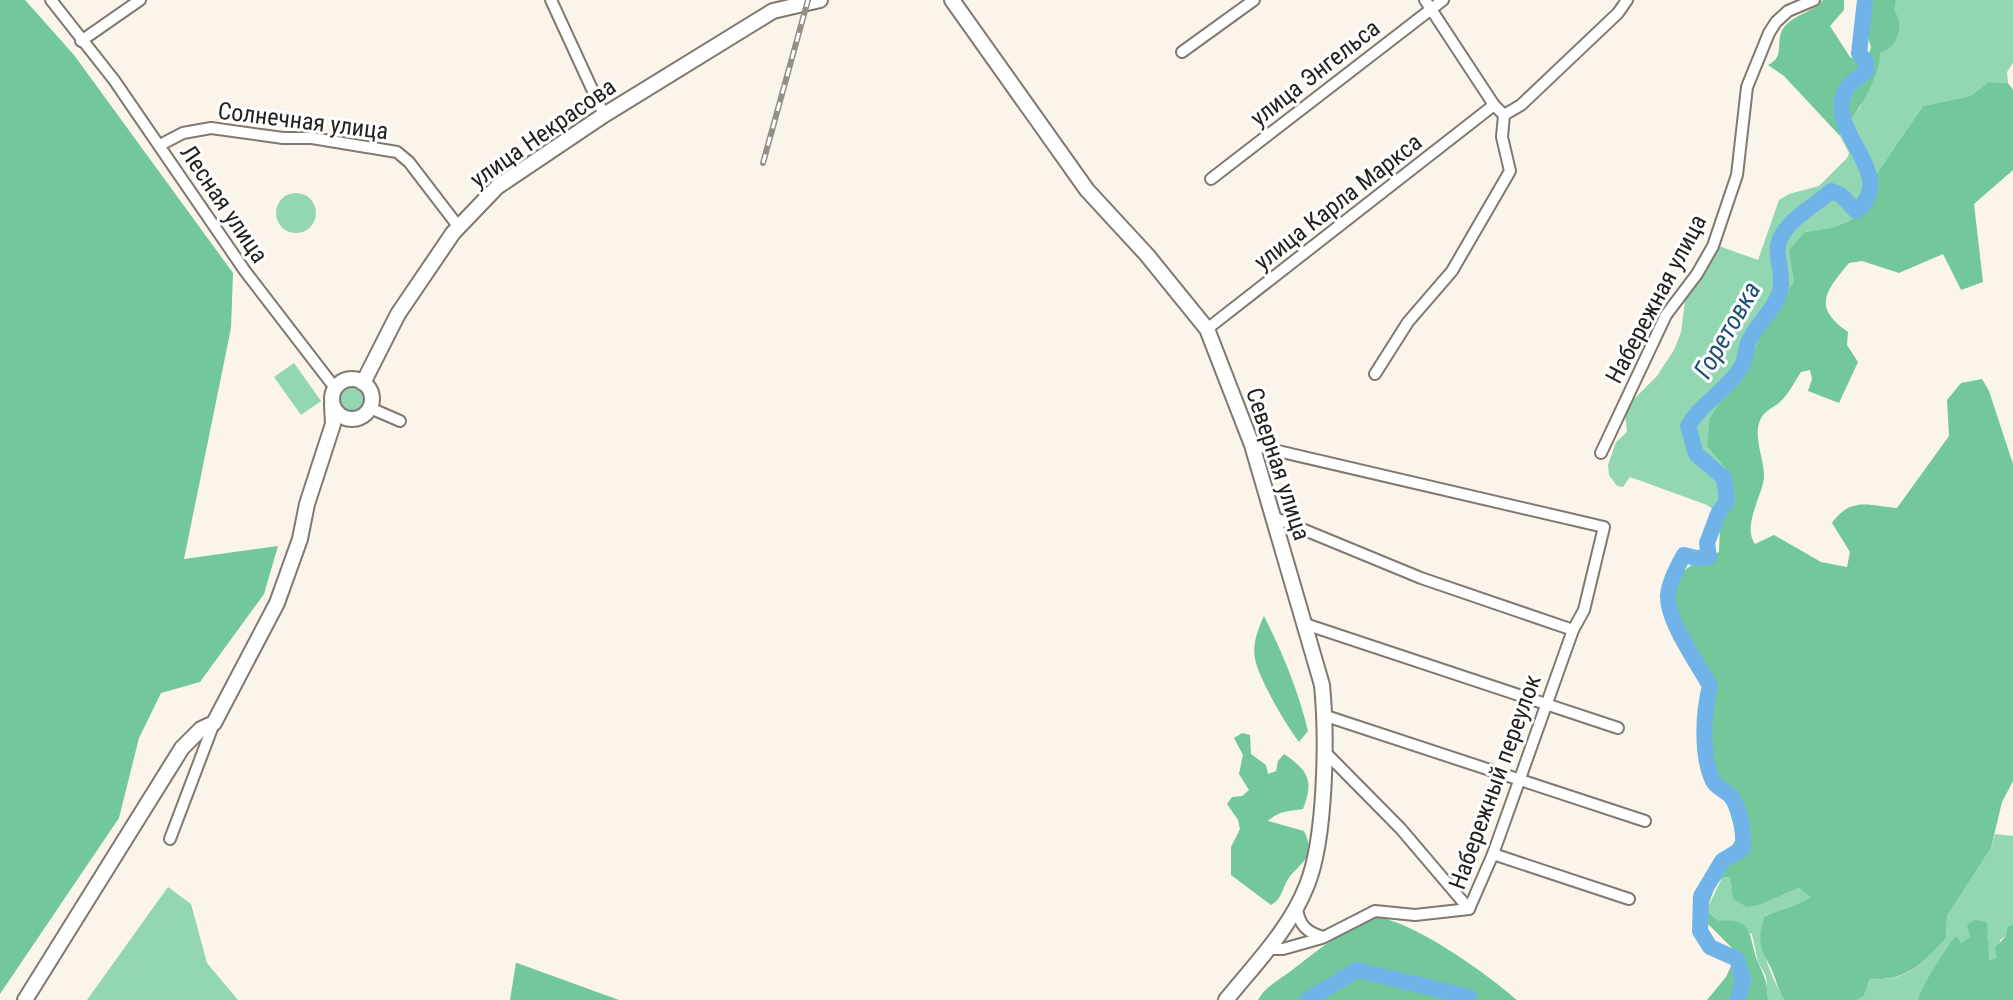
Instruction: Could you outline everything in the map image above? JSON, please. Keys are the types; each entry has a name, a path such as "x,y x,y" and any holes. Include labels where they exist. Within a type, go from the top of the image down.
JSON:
{"street":[{"name":"Лесная улица","path":"51,0 114,80 245,271 335,388"},
{"path":"81,41 140,0"},
{"path":"551,0 604,115"},
{"name":"улица Некрасова","path":"363,383 398,314 458,226 497,187 604,115 773,11 820,0"},
{"name":"Северная улица","path":"952,0 1087,190 1147,255 1207,329 1252,445 1322,685 1326,716 1325,752 1314,864 1297,906 1269,949 1226,1000"},
{"path":"1182,52 1254,0"},
{"name":"улица Энгельса","path":"1211,179 1429,4 1443,0"},
{"path":"1504,115 1521,105 1618,13 1627,0"},
{"path":"1781,0 1788,11 1814,0"},
{"path":"1429,4 1494,105 1504,115"},
{"name":"Набережная улица","path":"1601,453 1666,315 1697,274 1713,246 1737,175 1747,87 1769,33 1788,11"},
{"name":"улица Карла Маркса","path":"1207,329 1494,105"},
{"path":"1375,374 1408,322 1452,271 1510,171 1502,137 1504,115"},
{"name":"Солнечная улица","path":"160,145 183,133 211,128 283,138 312,138 397,152 409,162 458,226"},
{"path":"170,839 214,723 277,603 300,539 307,504 333,424 332,405 335,388 343,381 353,379 363,383 371,394 370,408 358,418 342,417 332,405"},
{"path":"370,408 400,421"},
{"path":"327,442 350,419"},
{"name":"Набережный переулок","path":"1252,445 1604,527 1584,610 1544,704 1493,854 1469,909 1415,915 1375,911 1324,937 1283,949 1269,949"},
{"path":"1273,517 1421,578 1573,630"},
{"path":"1305,624 1618,728"},
{"path":"1326,716 1645,821"},
{"path":"25,1000 182,748 201,729 214,723"},
{"path":"1325,752 1401,829 1469,909"},
{"path":"1493,854 1629,899"},
{"path":"1297,906 1298,918 1309,933 1324,937"}],"green space":[{"path":"0,0 25,0 74,55 233,273 231,328 184,559 278,546 264,594 200,682 161,693 139,738 119,818 0,994"},
{"path":"1823,0 1844,0 1844,10 1830,26 1850,57 1863,66 1871,48 1867,14 1858,0 1896,0 1894,10 1899,23 1895,41 1880,53 1871,85 1840,136 1784,76 1768,65 1777,57 1785,26"},
{"path":"1896,0 2013,0 2013,63 2007,72 2008,83 1989,82 1970,96 1923,106 1877,173 1871,199 1849,221 1805,232 1794,281 1761,334 1746,370 1724,396 1707,446 1728,472 1735,497 1723,517 1707,505 1630,477 1623,487 1617,486 1609,475 1608,465 1616,442 1627,432 1625,414 1674,350 1681,332 1685,301 1719,246 1758,260 1779,200 1819,186 1847,158 1849,153 1840,136 1860,107"},
{"path":"1989,82 2008,83 2013,90 2013,170 1974,204 1983,282 1961,290 1943,254 1899,273 1862,261 1849,263 1829,291 1826,307 1848,332 1847,345 1858,362 1839,403 1808,391 1812,379 1810,370 1801,372 1783,399 1763,415 1759,422 1758,438 1764,478 1751,529 1755,544 1774,535 1821,562 1847,567 1850,552 1832,523 1846,509 1854,506 1897,508 1949,436 1947,400 1961,383 1982,379 1989,391 2013,464 2013,781 2002,802 1991,848 1947,916 1946,938 1913,969 1894,977 1870,979 1864,996 1857,1000 1784,1000 1761,944 1764,917 1811,897 1799,888 1747,907 1733,899 1730,877 1722,878 1706,911 1719,921 1745,926 1765,980 1768,1000 1707,1000 1726,977 1737,953 1701,917 1710,886 1736,839 1705,733 1702,712 1714,695 1675,610 1672,593 1674,584 1685,570 1719,552 1720,526 1735,497 1728,472 1707,446 1710,418 1746,370 1761,334 1794,281 1789,250 1805,232 1849,221 1871,200 1877,173 1923,106 1970,96"},
{"path":"296,193 310,199 316,213 310,227 296,233 282,227 276,213 282,199"},
{"path":"294,363 321,401 301,415 274,377"},
{"path":"352,384 358,385 366,393 366,405 358,413 352,414 346,413 338,405 337,399 338,393 346,385"},
{"path":"1264,616 1289,672 1304,716 1308,731 1299,742 1274,702 1255,659 1255,642"},
{"path":"1242,733 1250,735 1251,754 1266,765 1268,774 1276,771 1278,761 1284,754 1307,777 1308,791 1303,809 1280,813 1268,821 1304,831 1309,845 1305,860 1271,905 1231,875 1231,847 1240,829 1227,804 1232,797 1242,796 1249,790 1239,774 1243,755 1234,738"},
{"path":"1995,834 2013,836 2013,924 2007,927 2006,936 2000,940 1998,959 1988,960 1988,935 1971,937 1961,943 1956,937 1928,978 1918,1000 1857,1000 1864,996 1870,979 1894,978 1904,974 1930,956 1946,938 1947,916 1991,848"},
{"path":"1731,877 1731,887 1762,904 1799,888 1812,897 1764,917 1763,949 1784,1000 1768,1000 1766,976 1758,962 1752,934 1719,921 1706,911 1722,878"},
{"path":"168,887 191,904 207,963 238,1000 87,1000"},
{"path":"1377,917 1393,921 1430,939 1488,976 1517,1000 1258,1000 1270,986 1325,945 1344,932"},
{"path":"1974,920 1987,922 1989,960 1997,958 1995,948 2006,936 2007,927 2013,924 2013,1000 1918,1000 1934,968 1956,936 1961,943 1970,937 1967,925"},
{"path":"517,963 619,1000 510,1000"}],"waterway":[{"name":"Горетовка","path":"1738,1000 1743,979 1737,959 1710,947 1700,931 1701,896 1722,861 1743,848 1741,822 1732,798 1715,784 1709,771 1704,734 1710,686 1672,618 1668,596 1684,555 1709,557 1707,543 1718,514 1727,501 1724,478 1696,454 1688,426 1743,364 1751,336 1777,298 1781,284 1778,250 1785,230 1831,191 1841,195 1856,211 1867,198 1870,184 1867,169 1845,124 1841,108 1846,90 1866,71 1866,61 1859,54 1865,0"},
{"name":"Горетовка","path":"1307,1000 1357,970 1469,997 1469,1000"}],"railway":[{"path":"763,163 808,0"}]}
